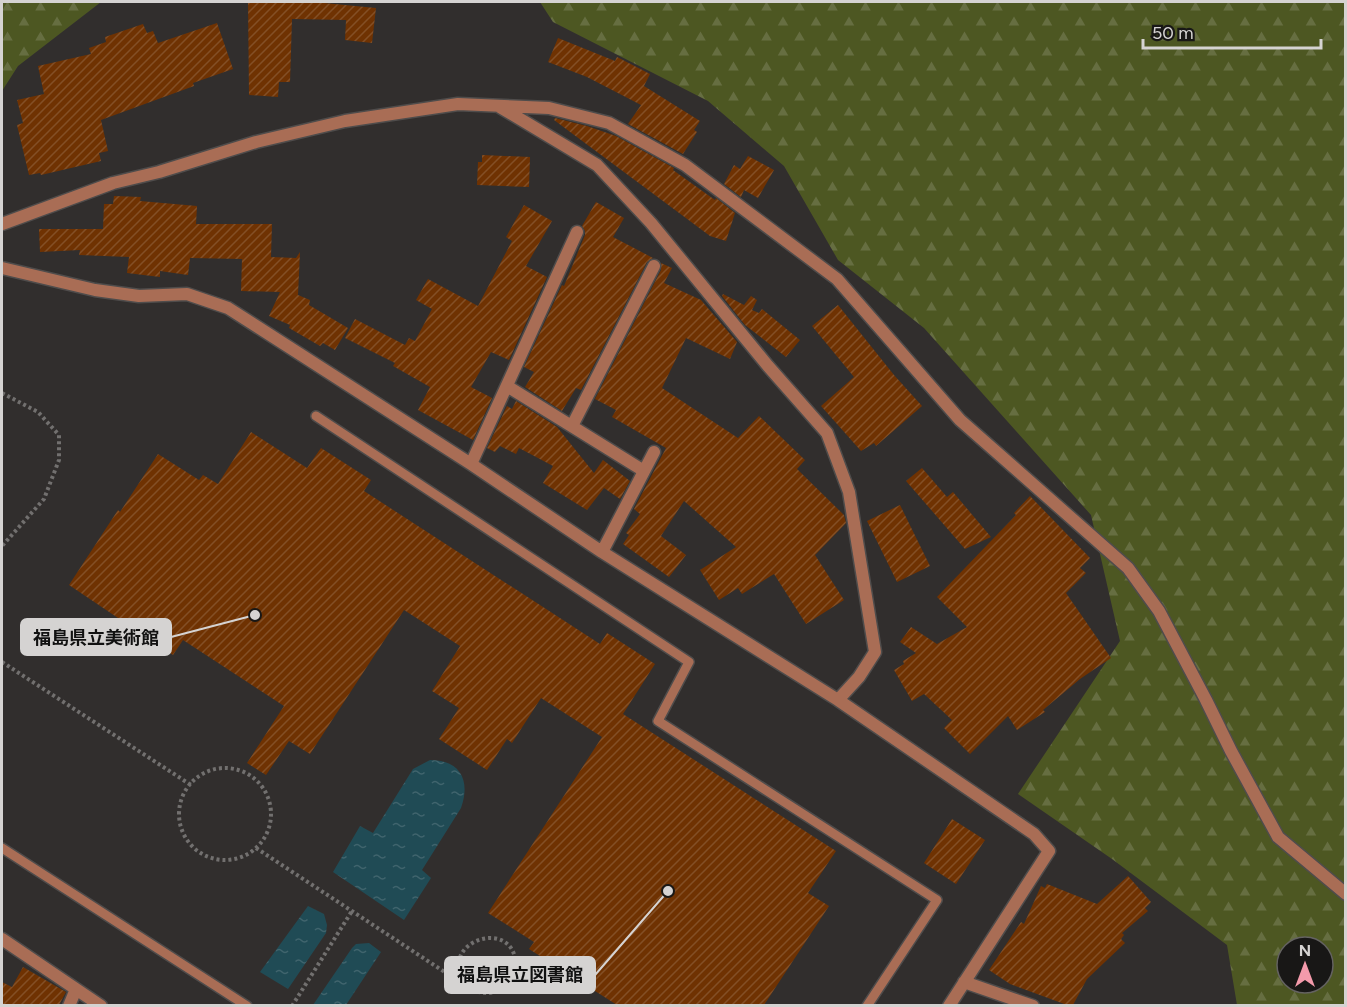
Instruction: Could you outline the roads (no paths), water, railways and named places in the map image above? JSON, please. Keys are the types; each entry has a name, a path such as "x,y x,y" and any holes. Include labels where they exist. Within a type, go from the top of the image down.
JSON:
{"street":[{"path":"2,224 113,183 159,172 256,142 345,121 458,104 549,108 609,123 685,165 837,279 960,420 1128,568 1159,611 1278,837 1346,894"},
{"path":"499,107 597,165 651,223 768,366 827,433 849,492 875,652 859,677 838,700"},
{"path":"471,464 577,232"},
{"path":"572,426 654,266"},
{"path":"2,268 95,290 139,296 187,294 228,308 471,464 602,552 838,700 1034,834 1049,851 949,1005"},
{"path":"507,386 644,471"},
{"path":"602,552 654,452"},
{"path":"2,939 101,1005"},
{"path":"964,982 1033,1005"},
{"path":"69,1005 76,989"}],"lane":[{"path":"316,416 689,662 658,721 937,900 867,1005"},
{"path":"2,848 247,1005"}],"water":[{"path":"430,760 440,761 456,768 463,781 464,798 461,808 422,870 431,878 404,920 333,872 360,826 373,833 413,769"},
{"path":"308,906 324,914 327,925 326,933 288,989 260,972"},
{"path":"369,943 381,952 346,1005 313,1005 352,948 356,944"}],"place":[{"name":"福島県立美術館","path":"255,615"},
{"name":"福島県立図書館","path":"668,891"}]}
